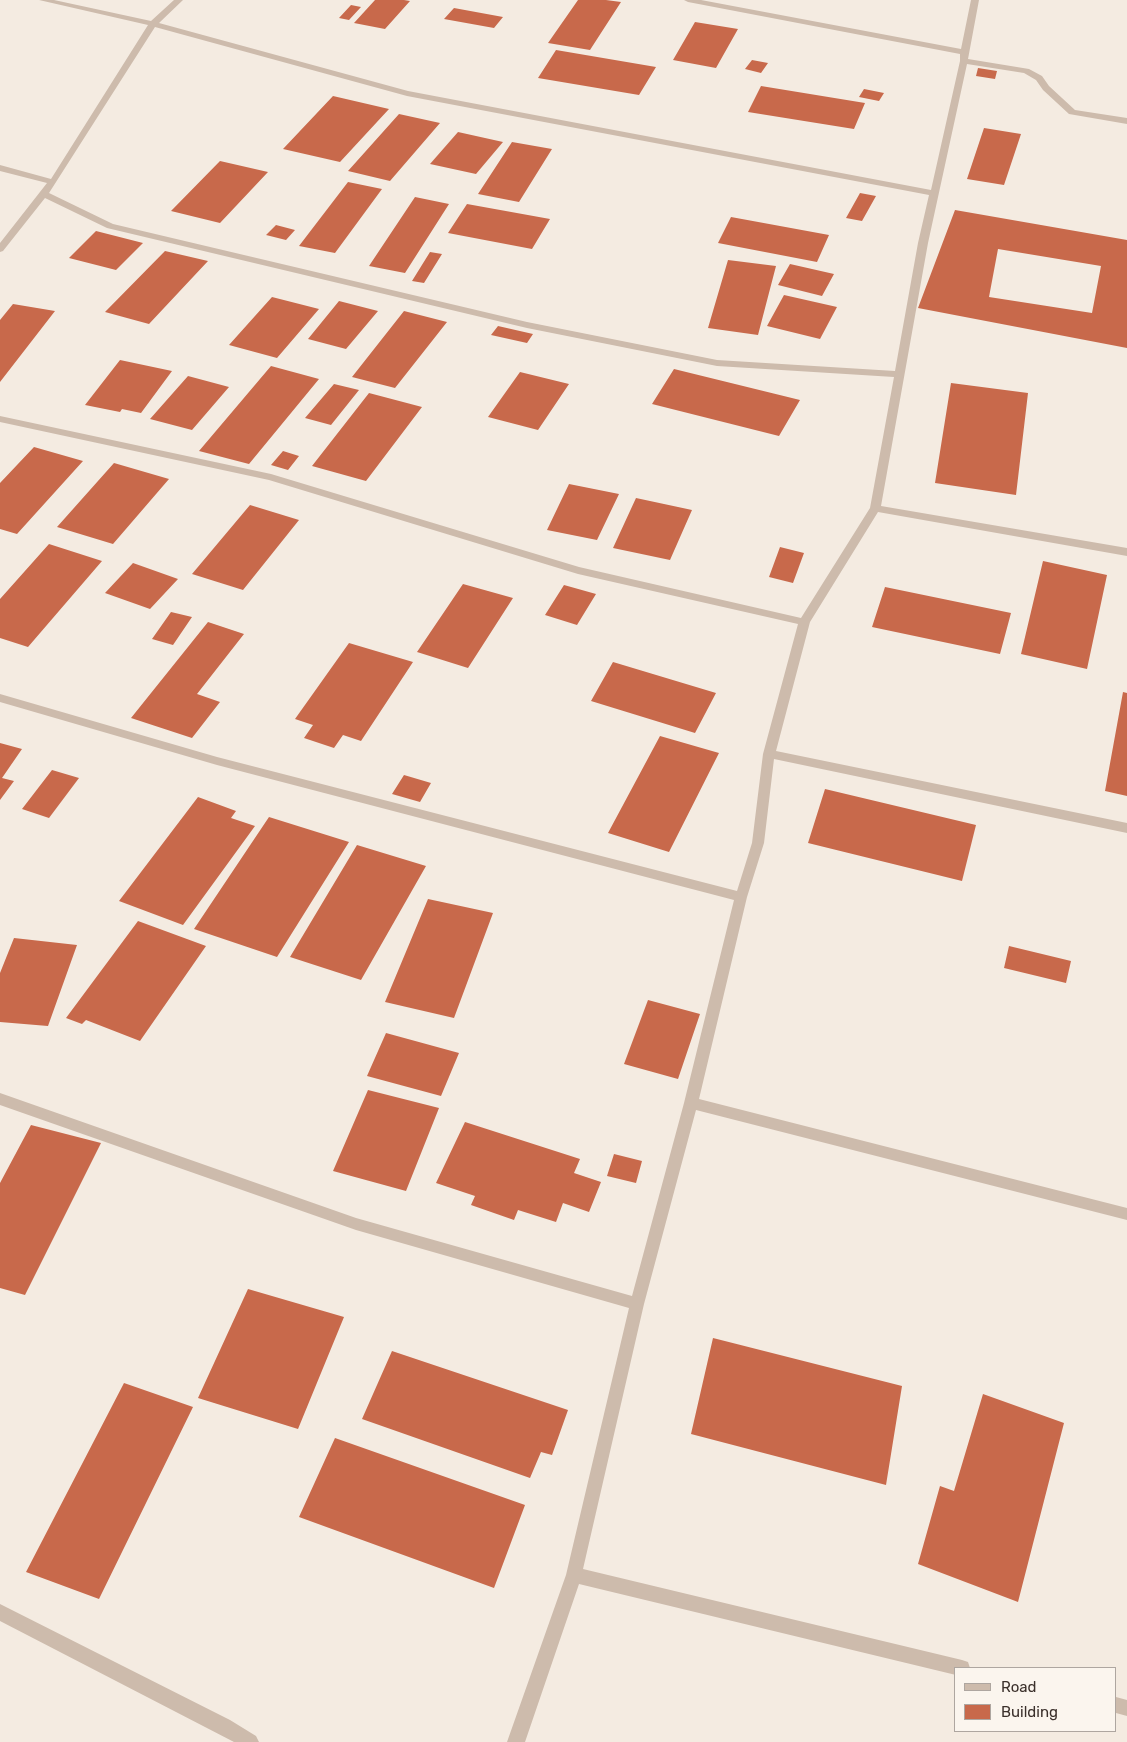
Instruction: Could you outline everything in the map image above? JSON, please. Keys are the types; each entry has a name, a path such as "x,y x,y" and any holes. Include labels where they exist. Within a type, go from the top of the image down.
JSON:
{"street":[{"path":"43,0 153,24 407,93 934,193"},
{"path":"0,249 53,182 153,24 179,0"},
{"path":"688,0 964,56 1026,71 1039,78 1046,88 1072,112 1127,121"},
{"path":"516,1742 574,1575 637,1304 691,1103 741,897 758,843 769,754 804,622 875,508 934,193 975,0"},
{"path":"0,168 53,182"},
{"path":"44,194 110,226 527,325 717,363 899,374"},
{"path":"0,419 272,477 578,570 804,622"},
{"path":"875,508 1127,552"},
{"path":"0,698 217,761 741,897"},
{"path":"769,754 1127,828"},
{"path":"0,1099 356,1224 637,1304"},
{"path":"691,1103 1127,1214"},
{"path":"574,1575 958,1667"},
{"path":"0,1612 224,1726 250,1742"}],"building":[{"path":"375,0 410,1 385,29 354,23"},
{"path":"578,0 621,2 590,50 548,43"},
{"path":"351,5 361,7 349,20 339,18"},
{"path":"454,8 503,17 494,28 444,19"},
{"path":"695,22 738,29 716,68 673,60"},
{"path":"556,50 656,67 639,95 538,78"},
{"path":"752,60 768,63 761,73 745,69"},
{"path":"978,68 997,71 995,79 976,76"},
{"path":"761,86 865,103 854,129 748,112"},
{"path":"864,89 884,93 879,101 859,97"},
{"path":"333,96 389,109 340,162 283,149"},
{"path":"399,114 440,123 390,181 348,171"},
{"path":"984,128 1021,134 1004,185 967,179"},
{"path":"458,132 503,142 476,174 430,164"},
{"path":"512,142 552,149 519,202 478,194"},
{"path":"220,161 268,172 220,223 171,211"},
{"path":"348,182 382,189 335,253 299,246"},
{"path":"860,193 876,196 862,221 846,218"},
{"path":"415,197 449,204 405,273 369,266"},
{"path":"467,204 550,219 532,249 448,233"},
{"path":"955,210 1127,240 1127,348 918,308","holes":["998,249 1101,266 1092,313 989,297"]},
{"path":"731,217 829,235 817,262 718,243"},
{"path":"276,225 295,230 286,240 266,235"},
{"path":"96,231 143,243 116,270 69,258"},
{"path":"165,251 208,261 149,324 105,312"},
{"path":"430,252 442,254 424,283 412,281"},
{"path":"728,260 776,266 758,335 708,328"},
{"path":"790,264 834,274 822,296 778,285"},
{"path":"784,295 837,307 820,339 767,326"},
{"path":"272,297 319,309 277,358 229,345"},
{"path":"339,301 378,311 346,349 308,339"},
{"path":"13,304 55,311 0,382 0,320"},
{"path":"404,311 447,322 395,388 352,377"},
{"path":"498,326 533,334 527,343 491,335"},
{"path":"120,360 172,371 141,413 122,409 120,412 85,405"},
{"path":"271,366 319,379 249,464 199,451"},
{"path":"674,369 800,400 779,436 652,404"},
{"path":"520,372 569,384 538,430 488,417"},
{"path":"188,376 229,387 192,430 150,419"},
{"path":"951,383 1028,393 1016,495 935,483"},
{"path":"334,384 359,390 331,425 305,418"},
{"path":"369,393 422,407 366,481 312,466"},
{"path":"34,447 83,461 17,534 0,529 0,483"},
{"path":"283,451 299,456 288,470 271,465"},
{"path":"114,463 169,479 113,544 57,527"},
{"path":"569,484 619,494 597,540 547,530"},
{"path":"636,498 692,510 670,560 613,548"},
{"path":"250,505 299,520 243,590 192,574"},
{"path":"49,544 102,561 28,647 0,638 0,599"},
{"path":"780,547 804,553 793,583 769,577"},
{"path":"1043,561 1107,575 1087,669 1021,654"},
{"path":"133,563 178,579 150,609 105,593"},
{"path":"463,584 513,598 468,668 417,652"},
{"path":"564,585 596,594 577,625 545,615"},
{"path":"885,587 1011,613 1000,654 872,627"},
{"path":"171,612 192,617 173,645 152,639"},
{"path":"208,622 244,634 197,694 220,702 192,738 131,718"},
{"path":"349,643 413,662 361,741 343,735 334,748 304,738 313,725 295,719"},
{"path":"613,662 716,693 695,733 591,701"},
{"path":"1123,692 1127,693 1127,796 1105,791"},
{"path":"660,736 719,753 669,852 608,833"},
{"path":"0,743 22,749 2,778 14,781 0,800"},
{"path":"52,770 79,778 49,818 22,809"},
{"path":"404,775 431,783 420,802 392,794"},
{"path":"825,789 976,825 962,881 808,843"},
{"path":"198,797 236,811 231,818 255,826 183,925 119,901"},
{"path":"269,817 349,842 277,957 194,929"},
{"path":"357,845 426,866 361,980 290,957"},
{"path":"428,899 493,913 454,1018 385,1002"},
{"path":"138,921 206,946 140,1041 86,1020 82,1024 66,1018"},
{"path":"14,938 77,945 48,1026 0,1022 0,973"},
{"path":"1009,946 1071,961 1066,983 1004,968"},
{"path":"648,1000 700,1014 678,1079 624,1064"},
{"path":"386,1033 459,1053 441,1096 367,1076"},
{"path":"368,1090 439,1108 406,1191 333,1171"},
{"path":"465,1122 580,1159 574,1173 601,1182 589,1212 563,1203 556,1222 518,1210 514,1220 471,1205 475,1196 436,1183"},
{"path":"31,1125 101,1143 25,1295 0,1288 0,1183"},
{"path":"614,1154 642,1161 636,1183 607,1176"},
{"path":"248,1289 344,1317 298,1429 198,1398"},
{"path":"713,1338 902,1386 886,1485 691,1434"},
{"path":"392,1351 568,1410 552,1455 541,1452 530,1478 362,1419"},
{"path":"124,1383 193,1407 99,1599 26,1572"},
{"path":"983,1394 1064,1423 1018,1602 918,1564 940,1486 954,1491"},
{"path":"335,1438 525,1505 494,1588 299,1517"}]}
